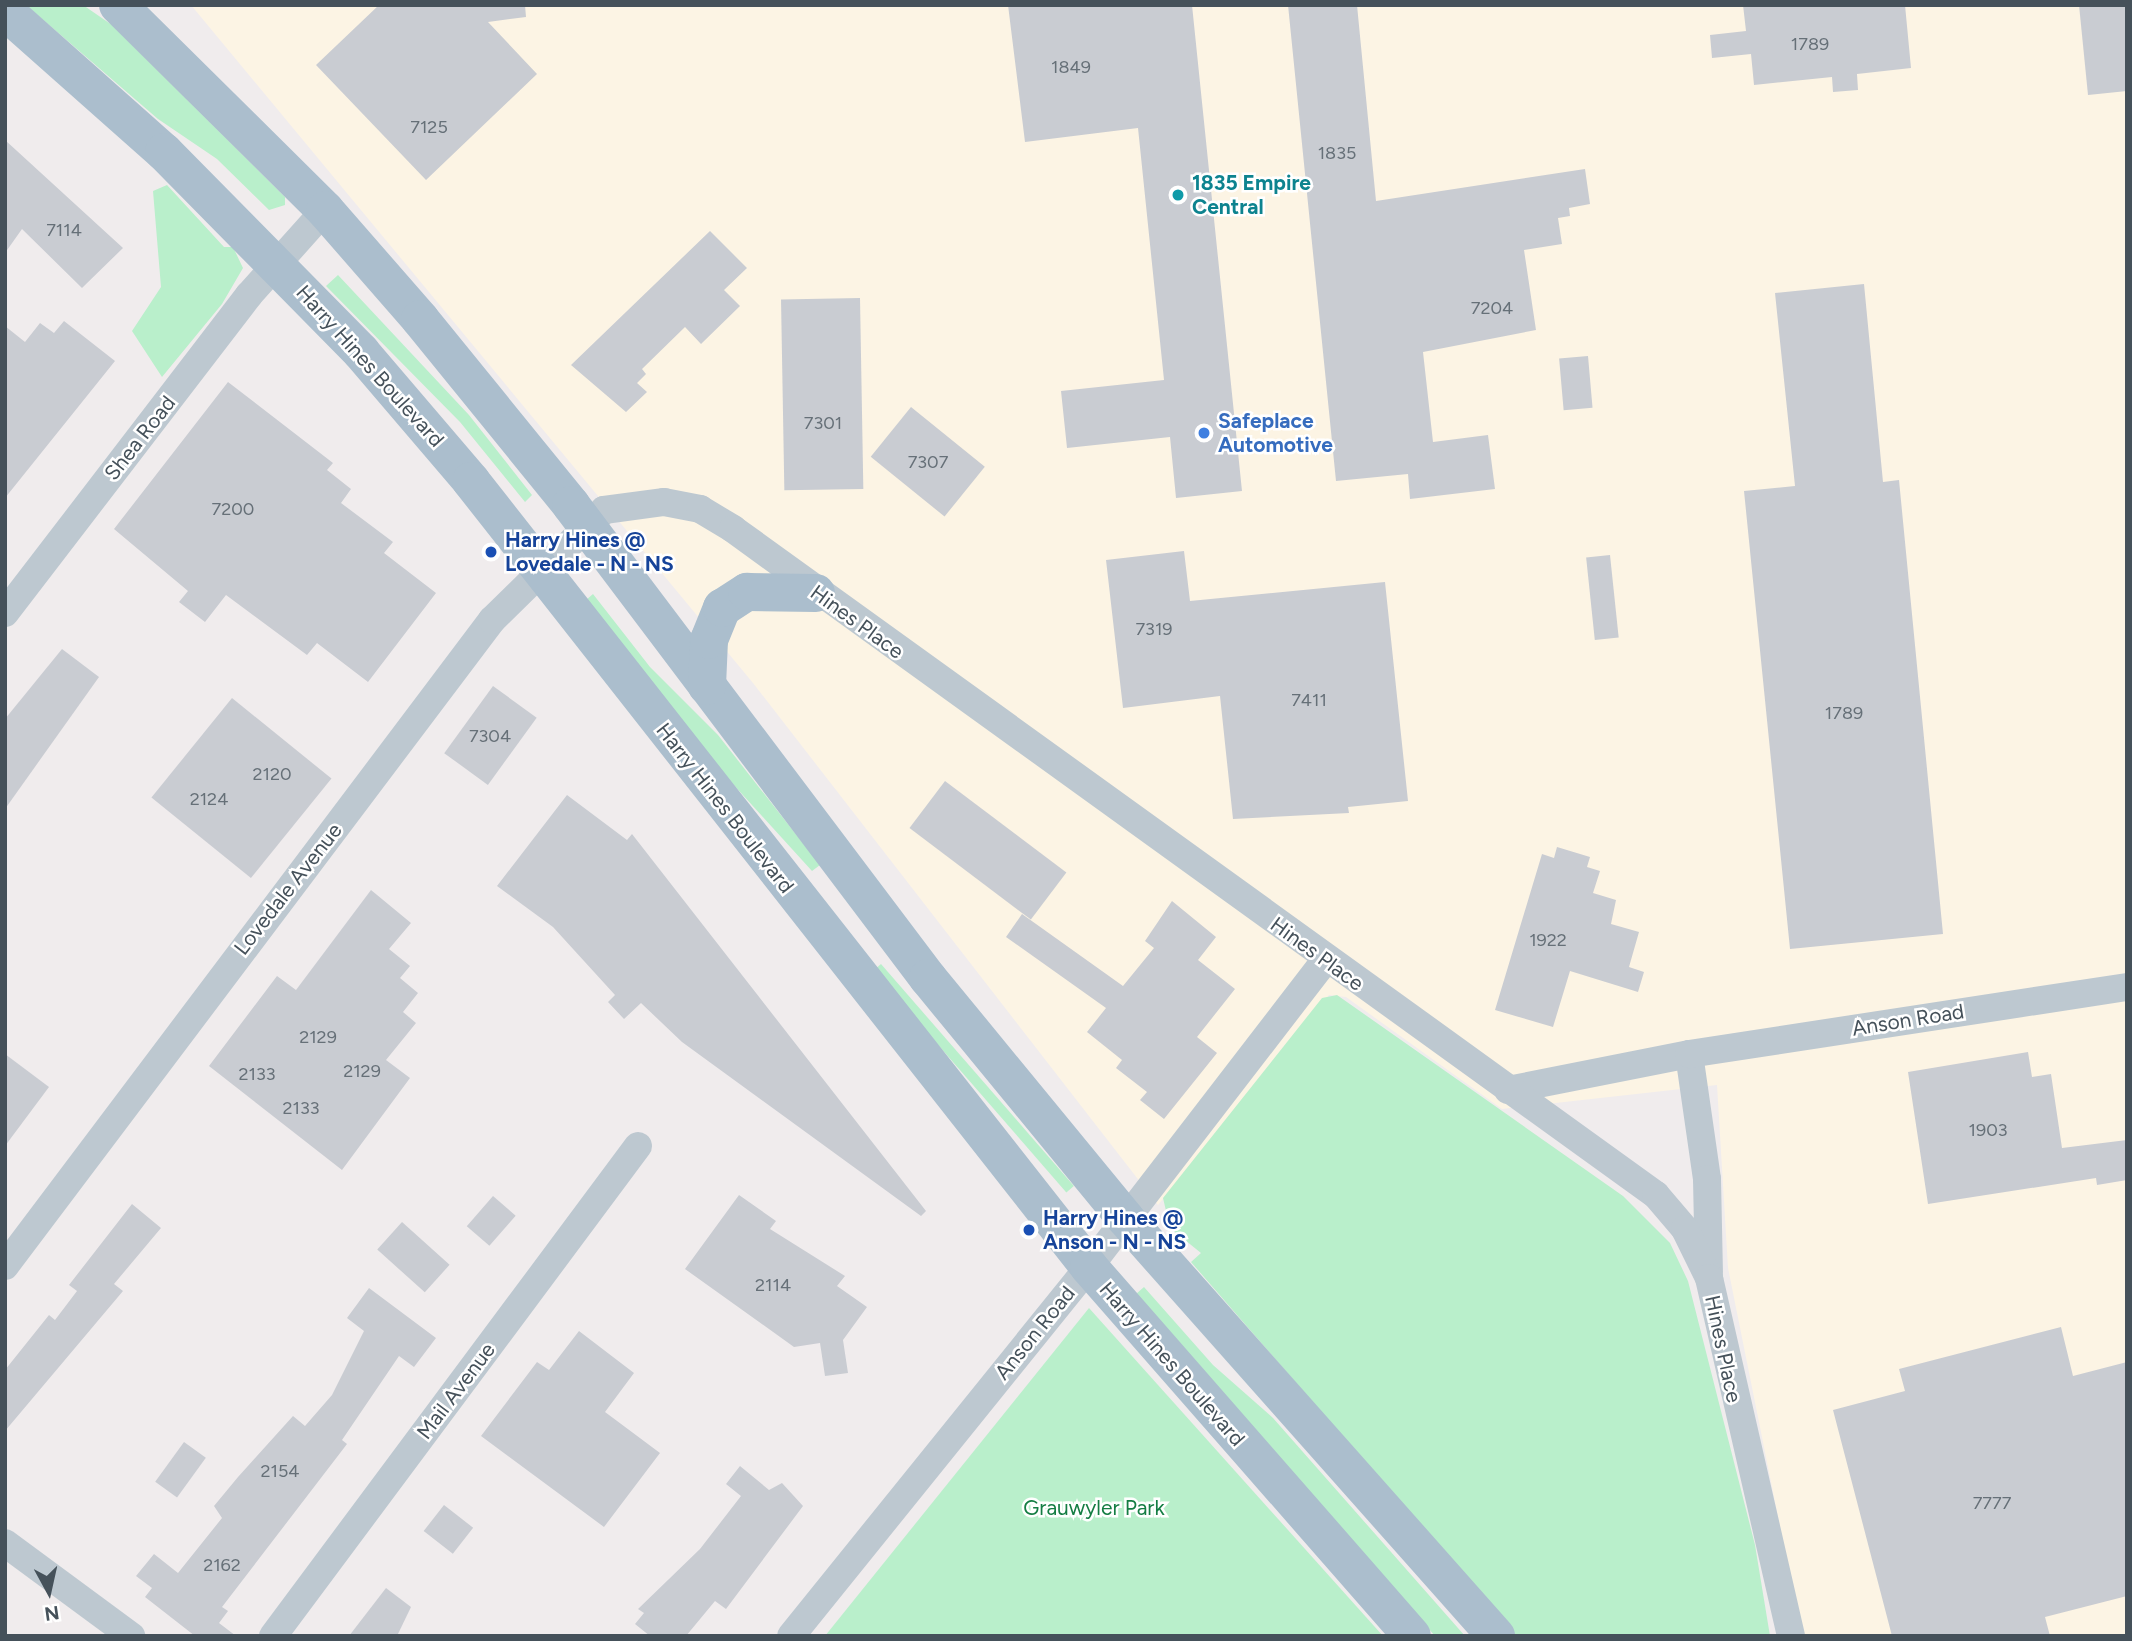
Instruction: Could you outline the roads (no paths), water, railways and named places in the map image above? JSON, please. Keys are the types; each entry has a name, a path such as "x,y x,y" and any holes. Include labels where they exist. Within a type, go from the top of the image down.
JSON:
{"main road":[{"path":"118,5 325,209 584,524 875,908 1125,1218 1496,1636"},
{"name":"Harry Hines Boulevard","path":"5,11 89,82 277,264 437,440 829,941 1089,1267 1412,1636"},
{"path":"707,686 709,640 722,608 747,592 816,593"},
{"path":"829,941 875,908"}],"street":[{"name":"Shea Road","path":"5,613 277,264 325,209"},
{"name":"Hines Place","path":"584,524 633,503 699,509 1656,1195 1685,1229 1709,1278 1791,1636"},
{"name":"Lovedale Avenue","path":"5,1266 492,620 584,524"},
{"name":"Anson Road","path":"791,1636 1089,1267 1325,960"},
{"name":"Anson Road","path":"1508,1090 1689,1054 2127,987"},
{"path":"1689,1054 1707,1178 1709,1278"},
{"name":"Mail Avenue","path":"274,1636 638,1146"},
{"path":"5,1543 131,1636"}],"place":[{"name":"1835 Empire Central","path":"1178,195"},
{"name":"Safeplace Automotive","path":"1204,433"},
{"name":"Harry Hines @ Lovedale - N - NS","path":"491,552"},
{"name":"Harry Hines @ Anson - N - NS","path":"1029,1230"}],"park label":[{"name":"Grauwyler Park","path":"1094,1508"}]}
